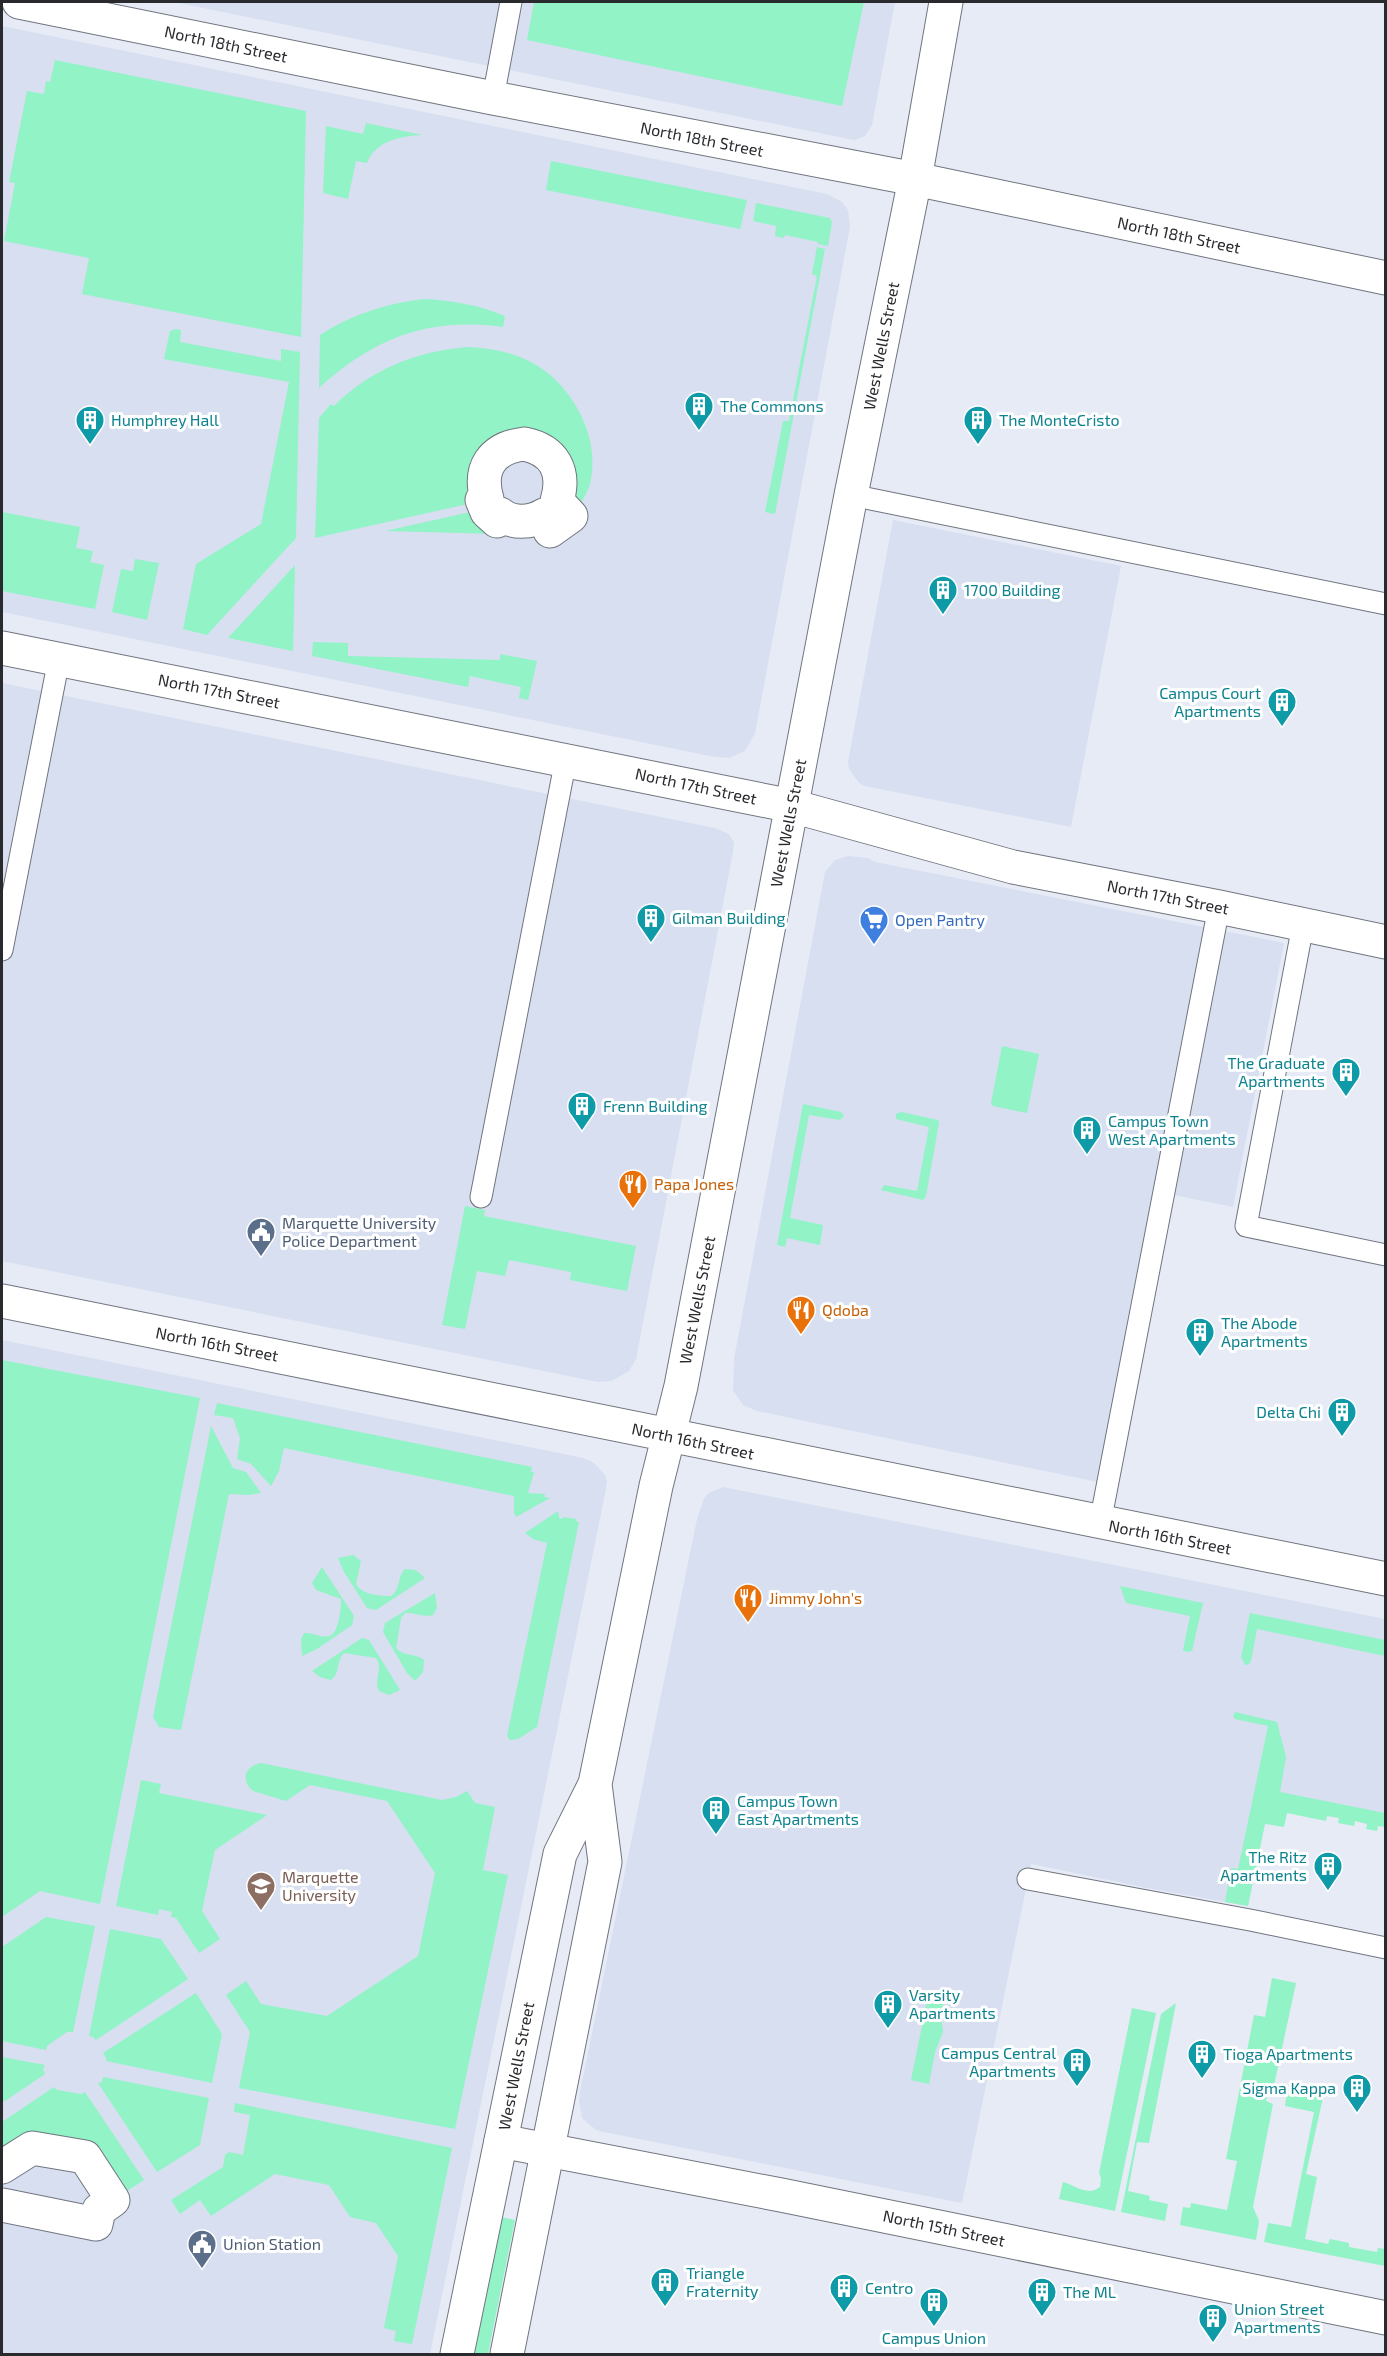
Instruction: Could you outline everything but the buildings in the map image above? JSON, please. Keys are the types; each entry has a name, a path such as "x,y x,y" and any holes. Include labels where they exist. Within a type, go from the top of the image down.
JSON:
{"street":[{"name":"North 18th Street","path":"19,2 493,98 915,179 1386,278"},
{"name":"West Wells Street","path":"457,2355 560,1854 595,1784 657,1486 681,1386 851,495 915,179 946,2"},
{"name":"North 17th Street","path":"2,648 792,806 1013,867 1386,942"},
{"name":"North 16th Street","path":"2,1301 1386,1580"},
{"name":"West Wells Street","path":"507,2355 605,1862 595,1784"},
{"name":"North 15th Street","path":"501,2141 1386,2318"},
{"path":"2,2168 32,2148 85,2157 113,2200 99,2210 96,2224 2,2205"}],"lane":[{"path":"493,98 511,2"},
{"path":"851,495 1386,604"},
{"path":"2,950 58,659"},
{"path":"481,1197 566,759"},
{"path":"1100,1523 1219,907"},
{"path":"1303,925 1246,1226 1386,1255"},
{"path":"1028,1879 1386,1948"}],"shaded area":[{"path":"174,2 895,2 872,125 865,136 854,140"},
{"path":"2,26 827,194 842,202 848,210 850,227 755,733 745,751 729,758 715,757 2,612"},
{"path":"893,520 1121,566 1071,827 865,786 859,783 849,769 848,762"},
{"path":"2,683 715,828 729,834 734,843 733,852 636,1359 629,1371 611,1381 598,1382 2,1261"},
{"path":"848,856 868,858 875,862 1284,943 1233,1207 1174,1195 1117,1486 757,1411 743,1405 733,1390 734,1359 825,872 835,860"},
{"name":"Marquette University","path":"2,1340 583,1458 594,1463 605,1475 607,1481 605,1494 430,2354 2,2354"},
{"path":"723,1487 1385,1619 1385,1814 1271,1792 1248,1906 1031,1864 962,2203 604,2132 596,2130 582,2118 580,2092 697,1519 704,1498 709,1493"}],"green space":[{"path":"534,2 864,2 842,106 527,40"},
{"path":"55,60 306,111 301,337 82,294 89,258 4,241 15,183 9,182 27,91 44,94 46,81 50,82"},
{"path":"366,123 422,135 390,141 376,149 367,163 356,161 348,199 323,193 326,126 363,134"},
{"path":"551,161 747,200 740,229 546,190"},
{"path":"756,203 830,218 832,222 828,246 785,235 784,238 775,236 776,226 753,221"},
{"path":"817,247 825,249 775,514 765,512 783,421 789,421 817,276 812,274"},
{"path":"425,299 466,304 495,312 505,316 503,327 450,325 404,335 360,356 319,388 320,335 345,321 371,311 397,303"},
{"path":"181,330 180,342 281,361 281,349 300,352 296,538 207,635 183,629 196,564 261,524 289,382 164,359 170,331"},
{"path":"468,347 501,351 531,362 560,384 572,399 588,433 592,451 589,487 575,512 561,489 523,444 468,504 315,538 319,418 331,404 334,406 348,393 379,372 413,358"},
{"path":"484,509 498,534 385,531"},
{"path":"2,512 80,527 76,548 93,551 90,562 104,565 95,609 2,591"},
{"path":"135,559 159,563 147,620 112,612 121,569 133,571"},
{"path":"295,565 293,651 228,638"},
{"path":"313,642 348,643 348,656 500,660 500,654 537,661 528,700 519,698 521,687 470,676 468,687 312,656"},
{"path":"1002,1046 1039,1054 1027,1113 993,1106 991,1103"},
{"path":"803,1104 841,1112 844,1116 840,1120 809,1115 790,1218 823,1225 820,1245 787,1238 785,1247 777,1245"},
{"path":"901,1112 938,1120 939,1123 926,1196 923,1200 881,1190 884,1185 917,1191 929,1127 896,1119 896,1114"},
{"path":"465,1206 485,1210 484,1216 636,1246 627,1291 570,1280 571,1272 509,1260 505,1276 477,1271 465,1329 442,1325"},
{"path":"2,1360 200,1398 100,1904 40,1891 2,1917"},
{"path":"217,1403 532,1467 531,1472 534,1472 528,1493 545,1494 544,1497 550,1498 516,1517 514,1496 284,1448 279,1471 271,1486 251,1464 237,1459 240,1438 233,1418 214,1415"},
{"path":"211,1426 233,1468 246,1472 261,1493 229,1494 181,1730 159,1727 153,1717"},
{"path":"558,1511 559,1518 576,1519 575,1521 579,1522 537,1727 518,1739 510,1740 507,1736 547,1543 533,1539 525,1533"},
{"path":"353,1555 361,1561 356,1584 367,1593 391,1596 405,1569 416,1570 425,1578 376,1610 367,1608 344,1572 338,1558"},
{"path":"322,1567 354,1616 352,1625 317,1649 302,1656 301,1639 304,1633 329,1636 335,1631 339,1620 341,1599 316,1590 312,1583"},
{"path":"1120,1586 1203,1603 1192,1651 1183,1650 1190,1616 1126,1603"},
{"path":"435,1593 437,1608 433,1615 405,1613 401,1618 396,1648 403,1653 424,1660 423,1672 415,1681 407,1673 383,1632 385,1623"},
{"path":"1250,1613 1385,1640 1385,1656 1257,1629 1251,1661 1245,1665 1241,1657"},
{"path":"362,1638 369,1640 400,1690 389,1695 379,1691 377,1683 379,1666 376,1658 344,1653 336,1674 331,1680 320,1677 312,1671"},
{"path":"1235,1712 1277,1722 1286,1757 1280,1792 1385,1813 1385,1827 1378,1826 1377,1831 1366,1829 1367,1824 1355,1821 1354,1826 1338,1823 1339,1818 1327,1816 1326,1821 1287,1813 1284,1827 1265,1824 1248,1906 1225,1902 1231,1868 1238,1869 1268,1726 1235,1719 1233,1716"},
{"path":"261,1763 442,1800 456,1797 467,1791 475,1803 495,1807 483,1870 508,1875 455,2129 239,2088 250,2032 226,1995 246,1981 261,2004 327,2016 418,1956 435,1873 387,1801 310,1785 286,1801 253,1791 249,1787 246,1778 248,1770"},
{"path":"141,1780 161,1784 159,1793 267,1815 215,1850 202,1911 220,1939 199,1953 176,1918 171,1917 172,1912 159,1909 158,1915 116,1906"},
{"path":"46,1917 95,1926 73,2032 67,2032 47,2046 46,2050 2,2041 2,1947"},
{"path":"110,1929 161,1939 188,1979 96,2040 89,2036"},
{"path":"1272,1978 1296,1983 1273,2090 1268,2091 1266,2101 1273,2104 1253,2207 1259,2221 1256,2240 1180,2225 1183,2207 1190,2208 1191,2203 1227,2210 1237,2161 1226,2159 1254,2015 1265,2017"},
{"path":"929,1992 945,1995 941,2015 943,2032 935,2052 929,2084 911,2080"},
{"path":"196,1993 222,2034 212,2083 106,2061 103,2053"},
{"path":"1176,2003 1149,2143 1137,2142 1128,2191 1150,2196 1149,2200 1168,2204 1165,2221 1121,2212 1161,2014"},
{"path":"1132,2008 1156,2013 1115,2211 1059,2199 1063,2182 1086,2191 1100,2187 1099,2173"},
{"path":"2,2057 45,2065 43,2070 45,2074 2,2103"},
{"path":"103,2077 209,2098 200,2145 157,2172 98,2083 102,2082"},
{"path":"54,2087 57,2090 81,2094 85,2092 144,2180 113,2200 85,2157 2,2167 2,2122"},
{"path":"1300,2088 1324,2093 1306,2174 1317,2177 1305,2239 1328,2244 1330,2239 1349,2243 1349,2247 1377,2252 1378,2248 1385,2249 1385,2266 1264,2242 1268,2223 1291,2227 1314,2112 1285,2106 1287,2093 1298,2095"},
{"path":"235,2103 452,2148 412,2344 394,2341 396,2331 384,2328 398,2256 376,2223 350,2217 329,2185 275,2174 211,2216 200,2200 180,2214 171,2200 223,2167 225,2155 229,2152 243,2155 250,2115 234,2112"},
{"path":"501,2217 515,2220 488,2354 473,2354"}],"place":[{"name":"The Commons","path":"699,432"},
{"name":"Humphrey Hall","path":"90,446"},
{"name":"The MonteCristo","path":"978,446"},
{"name":"1700 Building","path":"943,616"},
{"name":"Campus Court Apartments","path":"1282,728"},
{"name":"Gilman Building","path":"651,944"},
{"name":"Open Pantry","path":"874,946"},
{"name":"The Graduate Apartments","path":"1346,1098"},
{"name":"Frenn Building","path":"582,1132"},
{"name":"Campus Town West Apartments","path":"1087,1156"},
{"name":"Papa Jones","path":"633,1210"},
{"name":"Marquette University Police Department","path":"261,1258"},
{"name":"Qdoba","path":"801,1336"},
{"name":"The Abode Apartments","path":"1200,1358"},
{"name":"Delta Chi","path":"1342,1438"},
{"name":"Jimmy John's","path":"748,1624"},
{"name":"Campus Town East Apartments","path":"716,1836"},
{"name":"The Ritz Apartments","path":"1328,1892"},
{"name":"Marquette University","path":"261,1912"},
{"name":"Varsity Apartments","path":"888,2030"},
{"name":"Tioga Apartments","path":"1202,2080"},
{"name":"Campus Central Apartments","path":"1077,2088"},
{"name":"Sigma Kappa","path":"1357,2114"},
{"name":"Union Station","path":"202,2270"},
{"name":"Triangle Fraternity","path":"665,2308"},
{"name":"Centro","path":"844,2314"},
{"name":"The ML","path":"1042,2318"},
{"name":"Campus Union","path":"934,2328"},
{"name":"Union Street Apartments","path":"1213,2344"}]}
